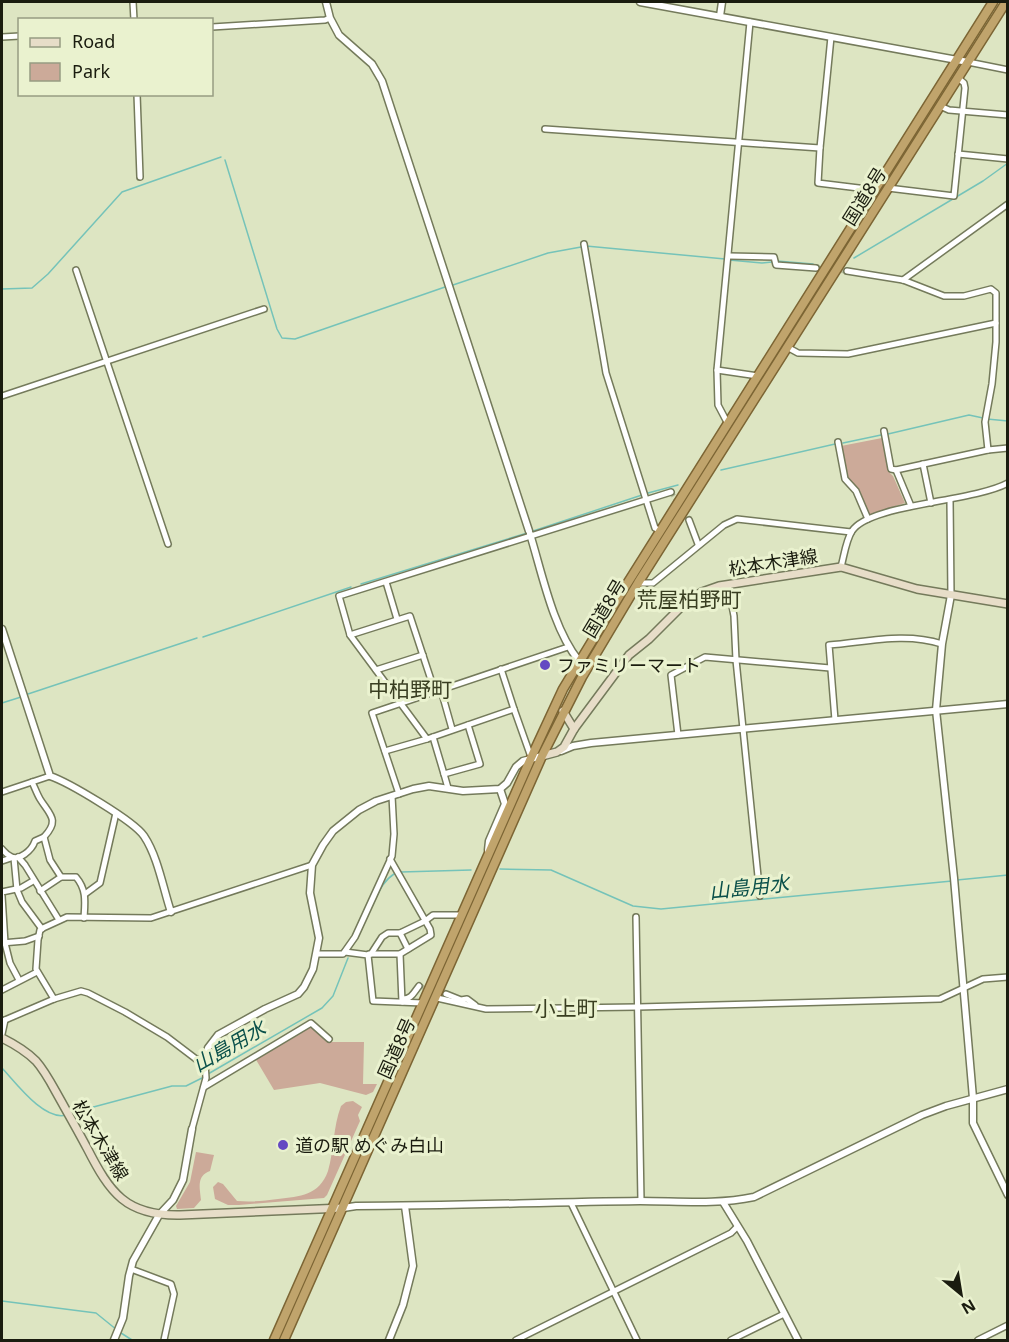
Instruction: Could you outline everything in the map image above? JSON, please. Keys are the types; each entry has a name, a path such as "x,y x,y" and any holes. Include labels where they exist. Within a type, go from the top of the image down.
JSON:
{"highway":[{"name":"国道8号","path":"274,1341 330,1209 563,689 579,660 993,2"},
{"name":"国道8号","path":"284,1341 563,711 638,583 1006,2"}],"main road":[{"name":"松本木津線","path":"557,752 570,740 574,729 611,681 623,661 649,639 682,605 702,592 719,586 842,567 917,589 1008,604"},
{"path":"563,711 574,729"},
{"path":"542,756 557,752"},
{"name":"松本木津線","path":"2,1036 36,1061 69,1115 103,1179 117,1196 137,1209 159,1215 343,1208"}],"street":[{"path":"133,2 134,18"},
{"path":"326,2 330,18 339,35 372,64 382,81 557,619 568,647 579,660"},
{"path":"640,2 1008,69"},
{"path":"720,16 722,2"},
{"path":"213,27 330,18"},
{"path":"728,424 718,405 717,370 750,22"},
{"path":"2,37 18,36"},
{"path":"831,37 818,183 875,190"},
{"path":"888,188 954,196 965,88 964,83 958,78"},
{"path":"137,96 140,177"},
{"path":"940,106 961,111 1008,115"},
{"path":"545,129 820,148"},
{"path":"958,154 1008,159"},
{"path":"903,280 1008,204"},
{"path":"585,247 606,373 655,528 661,531"},
{"path":"728,258 775,261 816,268"},
{"path":"76,270 168,544"},
{"path":"847,271 903,280 944,296 964,296 991,289 996,293 992,384 984,422 988,450"},
{"path":"2,396 264,309"},
{"path":"787,347 798,352 848,354 996,323"},
{"path":"717,370 758,376"},
{"path":"884,431 891,469 896,470 988,450 1008,448"},
{"path":"838,441 845,479 856,491 868,519"},
{"path":"923,464 931,503"},
{"path":"896,470 911,506"},
{"path":"842,567 851,532 861,521 911,506 984,492 1008,483"},
{"path":"427,739 350,635 339,596 530,534 671,492"},
{"path":"950,500 953,575 942,644 936,710 964,988 973,1123 1008,1195"},
{"path":"638,583 653,583 698,544 724,525 737,519 851,532"},
{"path":"690,520 698,544"},
{"path":"386,582 397,619"},
{"path":"728,585 734,616 736,660 760,896"},
{"path":"350,635 410,616 452,729"},
{"path":"2,629 50,776 138,828 146,838 171,912"},
{"path":"835,720 829,645 908,637 942,644"},
{"path":"345,952 355,937 390,859 394,834 396,795 385,751 372,713 568,647"},
{"path":"376,670 423,655"},
{"path":"678,735 671,675 705,657 830,669"},
{"path":"501,669 531,758"},
{"path":"557,752 573,746 1008,704"},
{"path":"385,751 434,737 514,709"},
{"path":"444,774 480,764 468,725"},
{"path":"434,737 448,788"},
{"path":"116,1337 121,1323 133,1261 159,1215 173,1200 183,1180 192,1129 204,1087 208,1048 218,1035 298,994 313,969 319,938 310,893 312,865 333,831 359,810 396,795 429,786 463,792 500,789 507,783 516,767 531,758 542,756"},
{"path":"2,792 50,776"},
{"path":"2,861 14,858 33,847 37,839 44,837 50,830 53,822 51,814 37,795 32,782"},
{"path":"487,856 489,841 505,804 500,789"},
{"path":"85,894 100,883 116,813"},
{"path":"44,837 50,860 61,877"},
{"path":"2,849 25,865 59,920"},
{"path":"14,858 17,890 22,902 42,929"},
{"path":"317,954 334,955 345,952 368,955 400,954 431,935 390,859"},
{"path":"54,999 37,972 35,963 42,929 59,920 67,917 151,918 312,865"},
{"path":"40,891 61,877 76,877 85,894 84,918"},
{"path":"19,980 3,943 2,894 17,890 33,881"},
{"path":"423,1003 374,1001 368,955 388,933 400,933 433,915 461,915"},
{"path":"636,917 640,1201"},
{"path":"400,933 408,949"},
{"path":"3,943 25,941 39,936"},
{"path":"400,954 402,1001"},
{"path":"2,990 37,972"},
{"path":"437,998 486,1009 940,999 983,979 1008,977"},
{"path":"402,1001 412,996 419,986"},
{"path":"2,1036 3,1018 81,991 125,1012 205,1063"},
{"path":"446,994 461,1000 467,999 477,1007"},
{"path":"204,1087 311,1023 329,1039"},
{"path":"343,1208 640,1201 723,1202 754,1197 922,1114 1008,1089"},
{"path":"723,1202 747,1241 798,1341"},
{"path":"571,1203 612,1293 637,1341"},
{"path":"389,1341 404,1305 413,1266 405,1206"},
{"path":"516,1341 731,1233 737,1227"},
{"path":"131,1269 171,1284 174,1294 164,1341"},
{"path":"731,1341 784,1314"},
{"path":"978,1341 1008,1326"}],"green space":[{"path":"882,438 890,473 905,503 868,515 853,483 848,480 841,446"},
{"path":"309,1027 330,1042 364,1042 363,1084 377,1084 373,1092 366,1095 320,1083 274,1090 255,1058"},
{"path":"353,1101 362,1107 358,1115 360,1121 324,1198 239,1205 228,1205 215,1199 213,1187 218,1182 223,1184 237,1201 294,1197 314,1190 328,1171 341,1106"},
{"path":"196,1152 214,1155 210,1171 201,1179 201,1200 194,1208 177,1209 176,1206 190,1182"}],"waterway":[{"path":"2,289 32,288 48,274 122,192 221,157"},
{"path":"225,160 277,329 282,338 295,339 445,287"},
{"path":"854,258 983,181 1008,163"},
{"path":"586,246 725,259"},
{"path":"453,285 548,253 581,247"},
{"path":"729,260 772,262"},
{"path":"777,261 813,264"},
{"path":"888,434 969,415 983,418"},
{"path":"987,419 1008,421"},
{"path":"843,443 881,435"},
{"path":"721,470 835,444"},
{"path":"648,493 678,485"},
{"path":"361,584 642,495"},
{"path":"203,637 351,587"},
{"path":"25,695 197,638"},
{"path":"2,703 21,697"},
{"name":"山島用水","path":"500,869 551,870 633,906 661,909 952,881"},
{"name":"山島用水","path":"401,872 471,870"},
{"name":"山島用水","path":"373,904 384,883 394,874"},
{"name":"山島用水","path":"957,880 1008,875"},
{"name":"山島用水","path":"208,1074 322,1008 333,996 348,958"},
{"name":"山島用水","path":"2,1068 40,1107 58,1115 66,1115"},
{"name":"山島用水","path":"71,1113 172,1086 186,1086 204,1077"},
{"path":"2,1301 96,1313 117,1330"},
{"path":"121,1333 132,1340"}],"tunnel":[{"path":"816,268 847,271"},
{"path":"671,492 689,520"},
{"path":"419,986 440,992"}],"place":[{"name":"ファミリーマート","path":"545,665"},
{"name":"道の駅 めぐみ白山","path":"283,1145"}],"district":[{"name":"荒屋柏野町","path":"689,599"},
{"name":"中柏野町","path":"410,689"},
{"name":"小上町","path":"566,1008"}]}
